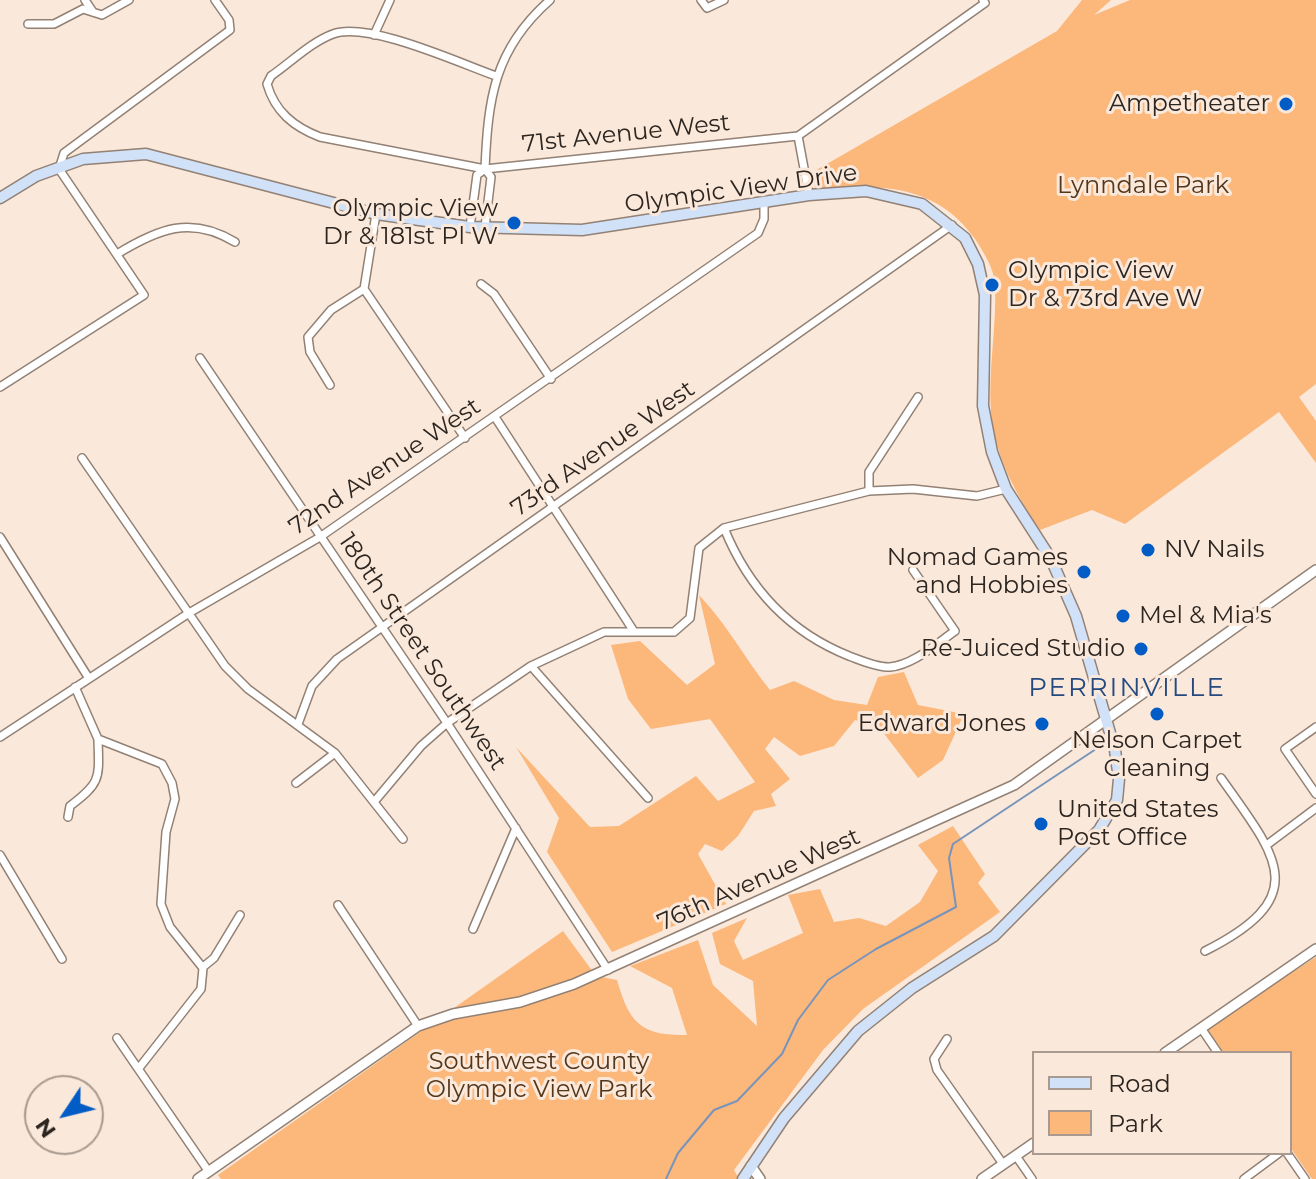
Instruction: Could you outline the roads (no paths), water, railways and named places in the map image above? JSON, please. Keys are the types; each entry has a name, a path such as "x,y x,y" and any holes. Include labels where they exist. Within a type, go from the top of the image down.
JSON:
{"main road":[{"name":"Olympic View Drive","path":"1,194 36,176 107,154 146,154 376,214 470,227 582,230 809,195 866,191 901,196 922,204 952,225 972,250 982,277 983,406 992,452 1006,489 1062,579 1107,721 1119,779 1114,807 1102,826 994,936 912,988 858,1031 792,1108 743,1179"}],"street":[{"path":"85,0 93,12"},
{"path":"28,24 54,24 83,9 102,15 129,0"},
{"path":"0,387 144,295 59,169 64,153 230,30 229,20 215,0"},
{"path":"390,0 374,35 496,76"},
{"path":"485,227 491,177 485,169 488,109 496,76 517,37 550,0"},
{"path":"701,0 707,8 724,0"},
{"name":"71st Avenue West","path":"374,35 345,31 330,35 271,76 267,84 271,98 284,116 301,129 320,137 485,169 798,136 984,2"},
{"path":"798,136 809,195"},
{"path":"470,227 477,175 485,169"},
{"name":"72nd Avenue West","path":"0,737 189,613 320,537 551,379 758,233 764,219 764,204"},
{"path":"376,214 364,289 465,438"},
{"name":"73rd Avenue West","path":"298,724 312,686 323,671 952,225"},
{"path":"117,254 153,233 171,227 192,226 217,231 235,242"},
{"path":"481,284 494,294 551,379"},
{"path":"330,385 310,352 308,337 331,310 364,289"},
{"name":"180th Street Southwest","path":"200,358 381,630 447,723 608,970"},
{"path":"869,491 869,472 918,397"},
{"path":"495,417 633,630"},
{"path":"82,458 232,673 335,753 403,839"},
{"path":"374,802 421,746 447,723 531,666 604,632 674,632 684,626 690,618 699,548 724,528 869,491 913,489 977,496 1006,489"},
{"path":"724,528 736,558 757,589 791,623 821,645 860,660 890,667 913,659 955,631 913,570"},
{"path":"0,537 88,677"},
{"name":"76th Avenue West","path":"198,1179 418,1026 453,1014 529,999 608,970 1014,785 1316,570"},
{"path":"531,666 648,798"},
{"path":"68,817 70,806 95,787 99,776 98,739 75,687"},
{"path":"1316,727 1285,749 1316,794"},
{"path":"98,739 162,764 172,783 175,799 166,832 161,904 170,927 203,967 201,989 139,1068"},
{"path":"296,783 335,753"},
{"path":"1205,951 1227,940 1262,912 1272,897 1276,876 1268,844 1221,778"},
{"path":"1268,844 1316,808"},
{"path":"473,929 516,828"},
{"path":"0,855 62,959"},
{"path":"338,905 418,1026"},
{"path":"203,967 214,958 240,915"},
{"path":"1168,1051 1316,949"},
{"path":"1201,1028 1217,1051"},
{"path":"117,1038 209,1172"},
{"path":"947,1039 934,1059 937,1070 1003,1164"},
{"path":"982,1179 1032,1144"},
{"path":"1244,1179 1276,1155"},
{"path":"1288,1155 1305,1179"},
{"path":"1016,1156 1032,1179"},
{"path":"751,1166 760,1179"}],"waterway":[{"path":"666,1179 678,1153 714,1110 737,1101 782,1054 798,1020 828,980 876,949 956,907 949,858 953,844 1099,747"}],"place":[{"name":"Ampetheater","path":"1286,104"},
{"name":"Olympic View Dr & 181st Pl W","path":"514,223"},
{"name":"Olympic View Dr & 73rd Ave W","path":"992,285"},
{"name":"NV Nails","path":"1148,550"},
{"name":"Nomad Games and Hobbies","path":"1084,572"},
{"name":"Mel & Mia's","path":"1123,616"},
{"name":"Re-Juiced Studio","path":"1141,649"},
{"name":"Nelson Carpet Cleaning","path":"1157,714"},
{"name":"Edward Jones","path":"1042,724"},
{"name":"United States Post Office","path":"1041,824"}],"district":[{"name":"PERRINVILLE","path":"1127,688"}],"park label":[{"name":"Lynndale Park","path":"1143,186"},
{"name":"Southwest County Olympic View Park","path":"539,1076"}]}
